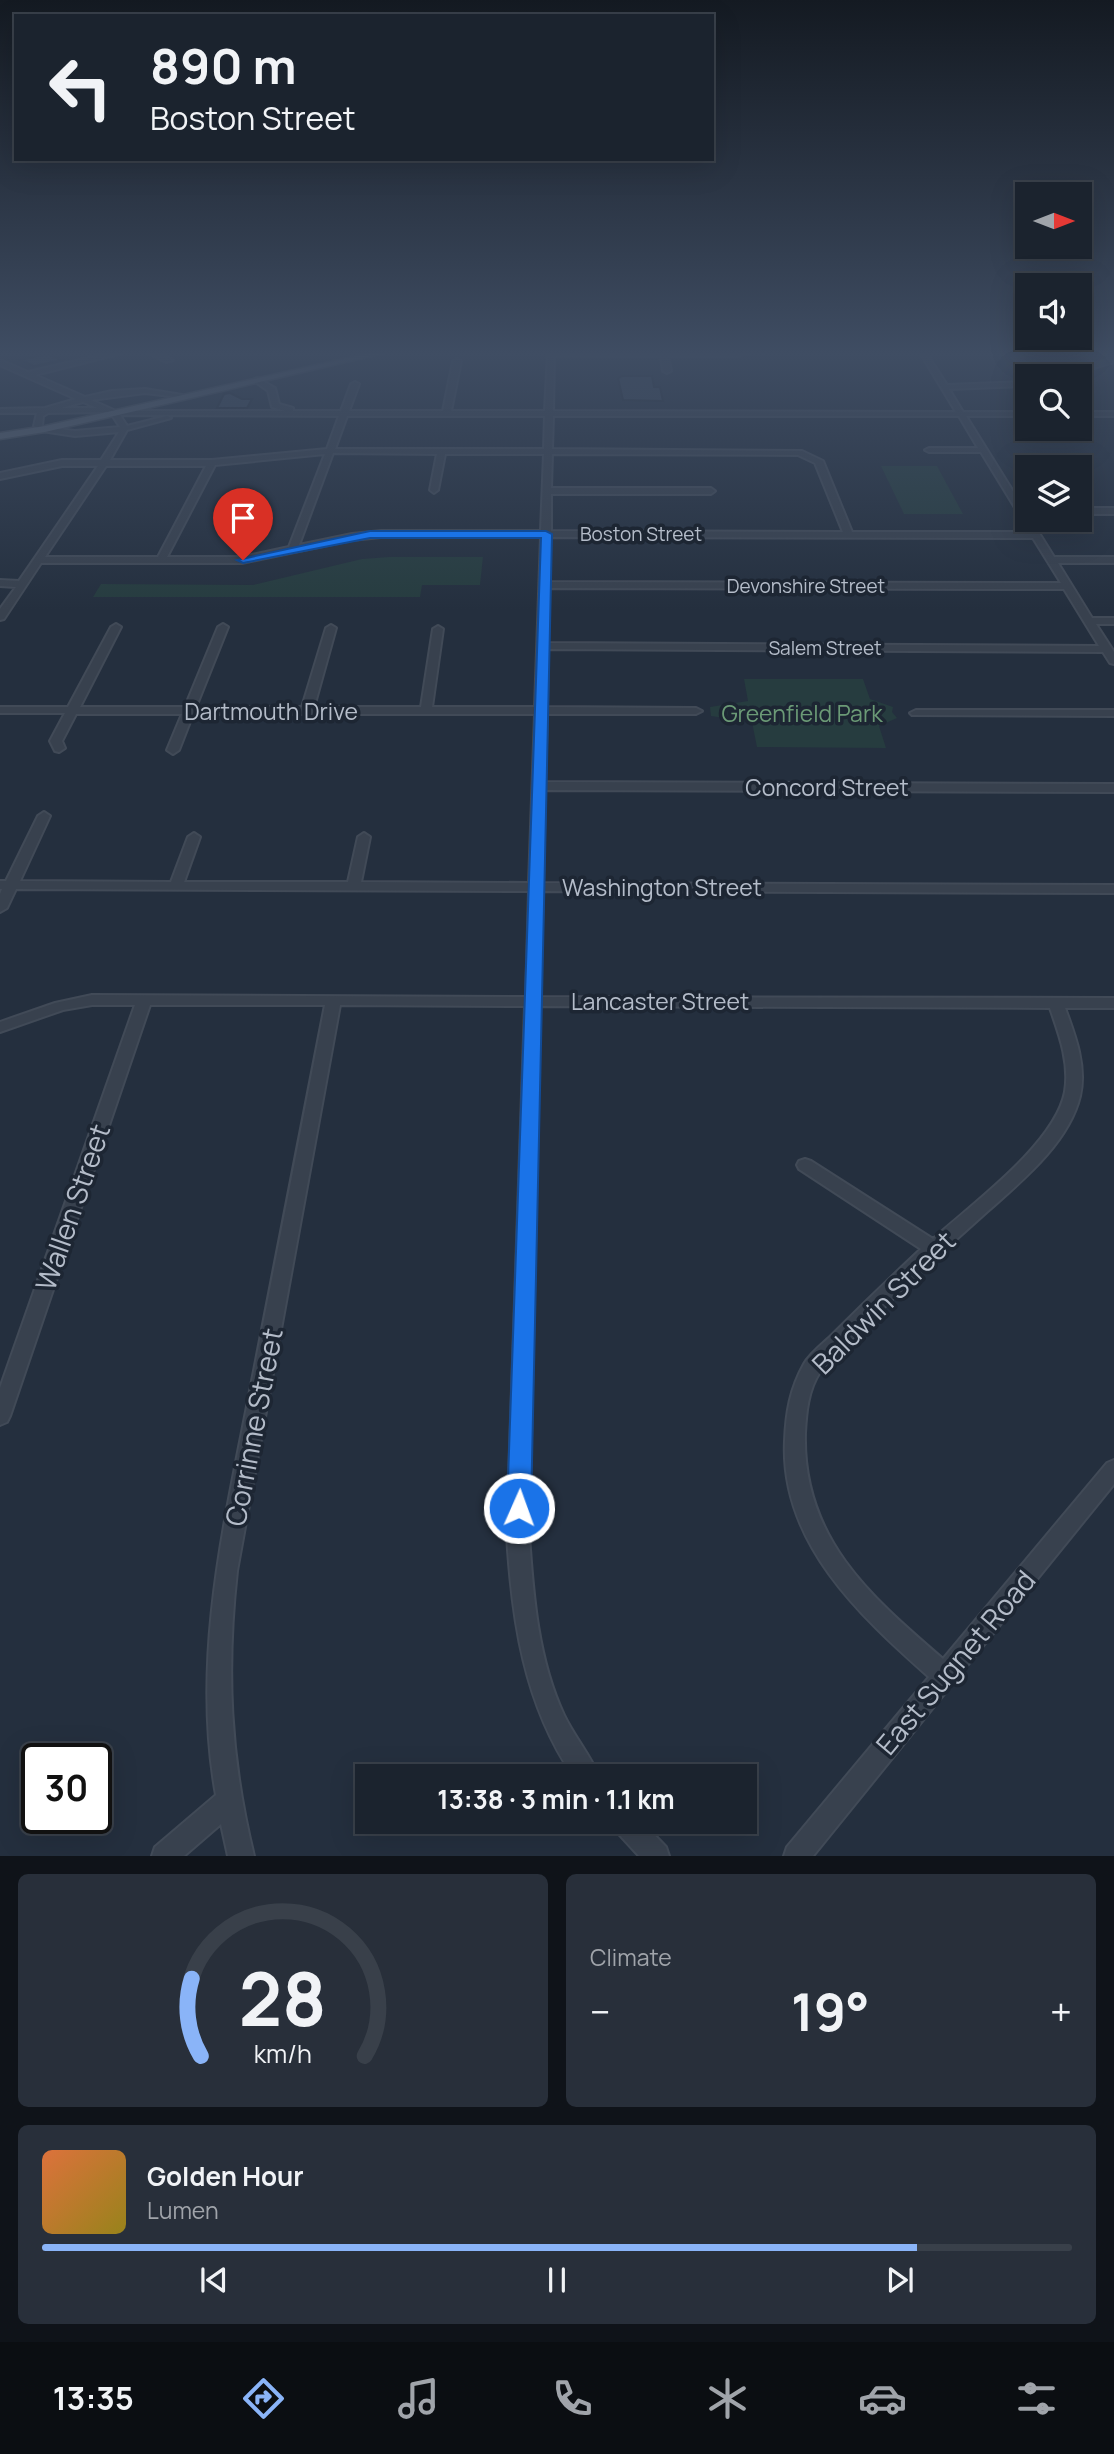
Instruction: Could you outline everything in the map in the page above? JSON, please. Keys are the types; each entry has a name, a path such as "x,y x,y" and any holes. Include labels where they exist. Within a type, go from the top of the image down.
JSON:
{"street":[{"path":"0,617 121,438"},
{"path":"293,550 333,438"},
{"path":"549,438 518,1535 528,1645 545,1698 578,1764"},
{"path":"975,438 1015,498"},
{"path":"929,450 983,450"},
{"path":"0,476 51,464 212,463 328,452 807,454 819,461 848,534"},
{"path":"434,490 441,452"},
{"path":"161,560 212,463"},
{"path":"0,476 74,467 89,470 94,476"},
{"path":"548,491 711,491"},
{"path":"1092,511 1114,511"},
{"path":"1034,532 1114,661"},
{"name":"Boston Street","path":"38,560 243,560 381,534 1036,536"},
{"path":"1051,560 1114,560"},
{"path":"0,583 22,583"},
{"name":"Devonshire Street","path":"545,585 1068,586"},
{"path":"1089,621 1114,621"},
{"path":"59,748 56,741 116,627"},
{"path":"173,750 223,627"},
{"path":"307,711 331,628"},
{"path":"426,711 438,629"},
{"name":"Salem Street","path":"544,646 1106,649"},
{"name":"Dartmouth Drive","path":"0,710 696,711"},
{"path":"916,713 1114,713"},
{"name":"Concord Street","path":"540,786 1114,788"},
{"path":"0,908 6,885 44,816"},
{"path":"176,885 194,837"},
{"path":"354,885 363,837"},
{"name":"Washington Street","path":"6,885 1114,889"},
{"name":"Lancaster Street","path":"0,1027 76,1002 145,999 1114,1003"},
{"name":"Wallen Street","path":"0,1416 145,999"},
{"name":"Corrinne Street","path":"241,1856 227,1802 216,1707 218,1636 226,1572 334,1000"},
{"name":"Baldwin Street","path":"944,1675 876,1617 838,1572 816,1536 806,1511 794,1454 797,1410 812,1367 933,1248 1041,1148 1058,1127 1069,1105 1074,1083 1072,1059 1056,1003"},
{"path":"805,1165 933,1248"},
{"name":"East Sugnet Road","path":"796,1856 1114,1469"},
{"path":"164,1856 227,1802"},
{"path":"636,1834 657,1856"}],"green space":[{"path":"881,466 937,466 963,514 904,514"},
{"path":"483,557 480,585 422,585 420,597 93,597 101,584 253,585 362,559"},
{"name":"Greenfield Park","path":"744,679 863,679 870,699 893,707 892,712 897,718 879,726 886,748 757,747 752,722 711,716 710,707 748,701"}],"route":[{"path":"243,560 370,534 546,534 519,1508"}]}
